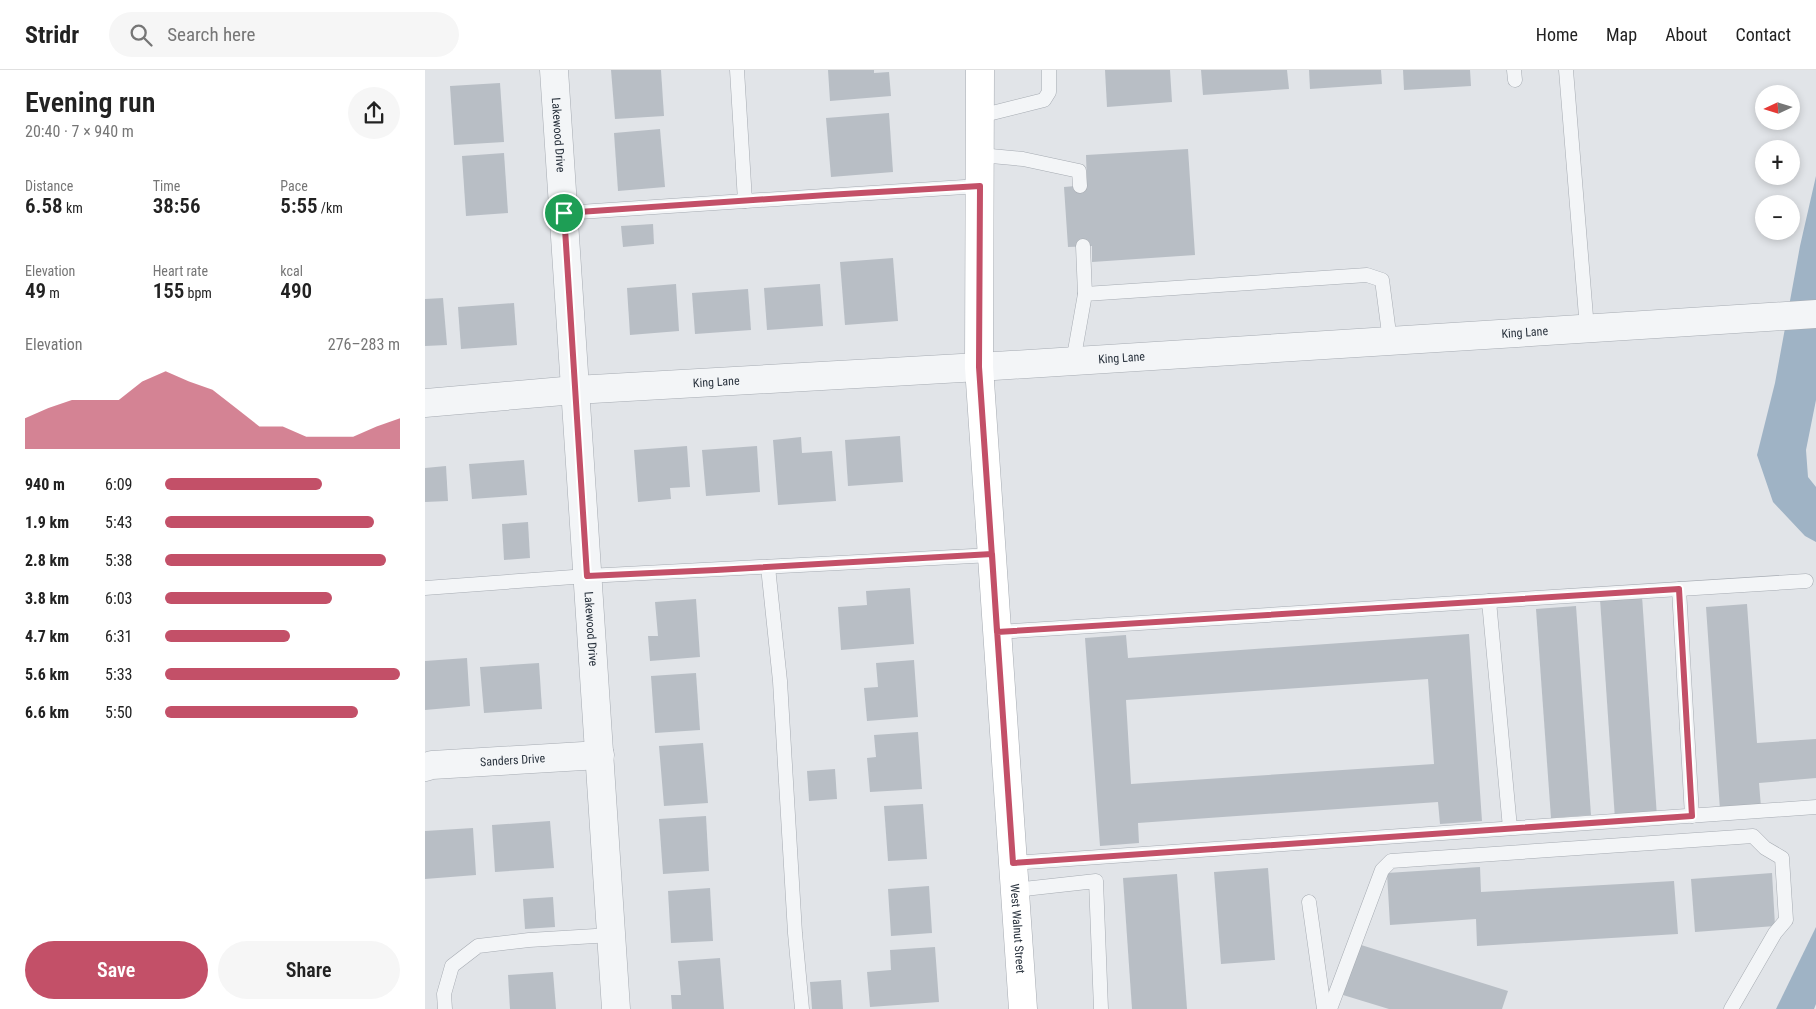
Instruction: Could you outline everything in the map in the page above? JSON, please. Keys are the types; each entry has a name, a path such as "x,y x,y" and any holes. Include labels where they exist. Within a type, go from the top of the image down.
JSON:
{"main road":[{"name":"West Walnut Street","path":"980,70 979,367 1023,1009"}],"street":[{"name":"Lakewood Drive","path":"554,70 616,1009"},
{"name":"King Lane","path":"425,403 575,390 1073,362 1816,314"},
{"name":"Sanders Drive","path":"425,767 432,764 600,755"}],"lane":[{"path":"737,70 745,201"},
{"path":"980,116 1044,100 1049,92 1049,70"},
{"path":"1566,70 1587,329"},
{"path":"980,155 1023,159 1079,171 1080,186"},
{"path":"564,213 980,186"},
{"path":"1073,362 1085,294 1083,246"},
{"path":"1085,294 1367,275 1382,280 1390,341"},
{"path":"425,588 587,576 992,554"},
{"path":"768,567 780,681 795,933 802,1009"},
{"path":"997,632 1806,581"},
{"path":"1679,589 1692,816"},
{"path":"1489,601 1510,828"},
{"path":"1014,876 1510,828 1816,807"},
{"path":"1330,1009 1382,870 1391,861 1753,836 1765,848 1782,858 1786,920 1775,933 1731,1009"},
{"path":"1014,876 1096,881 1101,1009"},
{"path":"1309,902 1324,1009"},
{"path":"445,1009 444,994 452,966 478,946 529,940 611,935"}],"water":[{"path":"1816,176 1816,400 1806,450 1808,477 1816,487 1816,542 1805,536 1773,502 1757,455 1775,383 1800,246"},
{"path":"1816,927 1816,1004 1814,1009 1776,1009"}],"building":[{"path":"611,70 661,70 664,116 615,119"},
{"path":"828,70 874,70 874,73 889,72 891,96 830,101"},
{"path":"1105,70 1170,70 1172,102 1107,107"},
{"path":"1201,70 1287,70 1289,89 1203,95"},
{"path":"1309,70 1381,70 1382,84 1310,89"},
{"path":"1403,70 1470,70 1471,86 1404,90"},
{"path":"500,83 504,142 454,145 450,86"},
{"path":"889,113 893,172 831,177 826,118"},
{"path":"660,129 665,187 618,191 614,133"},
{"path":"1188,149 1195,255 1092,262 1092,246 1068,247 1064,187 1087,185 1086,155"},
{"path":"504,153 508,213 466,216 462,156"},
{"path":"653,224 654,244 623,247 621,226"},
{"path":"893,258 898,321 845,325 840,262"},
{"path":"676,284 679,331 630,335 627,288"},
{"path":"820,284 823,326 767,330 764,288"},
{"path":"748,289 751,330 695,334 692,293"},
{"path":"443,298 447,345 425,346 425,299"},
{"path":"514,303 517,345 461,349 458,307"},
{"path":"900,436 903,482 848,486 845,440"},
{"path":"801,437 802,453 832,451 836,501 778,505 773,440"},
{"path":"687,446 690,487 670,488 671,499 638,502 634,450"},
{"path":"757,446 760,492 706,496 702,450"},
{"path":"524,460 527,495 472,499 469,464"},
{"path":"446,466 448,501 425,502 425,468"},
{"path":"528,522 530,558 504,560 502,524"},
{"path":"910,588 914,644 841,650 838,607 867,605 866,591"},
{"path":"1642,596 1657,817 1615,819 1600,599"},
{"path":"696,599 700,657 650,661 648,636 658,636 655,602"},
{"path":"1747,604 1757,743 1816,739 1816,778 1759,783 1761,807 1720,810 1706,607"},
{"path":"1576,606 1591,815 1551,818 1536,609"},
{"path":"1469,634 1482,821 1440,824 1438,802 1138,823 1139,843 1100,846 1085,638 1126,635 1128,658","holes":["1428,679 1434,764 1131,784 1126,700"]},
{"path":"467,658 470,706 425,710 425,661"},
{"path":"914,660 918,717 867,721 864,688 878,687 876,663"},
{"path":"539,663 542,709 484,713 480,667"},
{"path":"696,673 700,730 655,733 651,676"},
{"path":"918,732 922,789 870,792 867,758 876,757 874,735"},
{"path":"703,743 708,803 664,806 659,746"},
{"path":"835,769 837,799 809,801 807,771"},
{"path":"923,804 927,859 888,861 884,806"},
{"path":"706,816 709,871 663,874 659,819"},
{"path":"550,821 554,868 495,872 492,825"},
{"path":"473,828 476,875 425,879 425,831"},
{"path":"1480,867 1481,892 1674,881 1678,934 1477,946 1476,919 1390,925 1387,873"},
{"path":"1268,868 1275,960 1221,964 1214,872"},
{"path":"1772,873 1775,926 1695,932 1691,879"},
{"path":"1177,874 1187,1009 1132,1009 1123,878"},
{"path":"929,886 932,933 891,936 888,889"},
{"path":"710,888 713,941 671,943 668,891"},
{"path":"553,897 555,927 525,929 523,899"},
{"path":"1358,944 1508,991 1502,1009 1389,1009 1343,995"},
{"path":"935,947 939,1002 870,1007 867,972 891,970 890,950"},
{"path":"720,958 724,1009 672,1009 671,995 681,995 678,961"},
{"path":"553,972 556,1009 510,1009 508,975"},
{"path":"841,980 843,1009 812,1009 810,982"}],"route":[{"path":"564,213 587,576 992,554 997,632 1679,589 1692,816 1013,863 992,554 979,367 980,186 564,213"}]}
